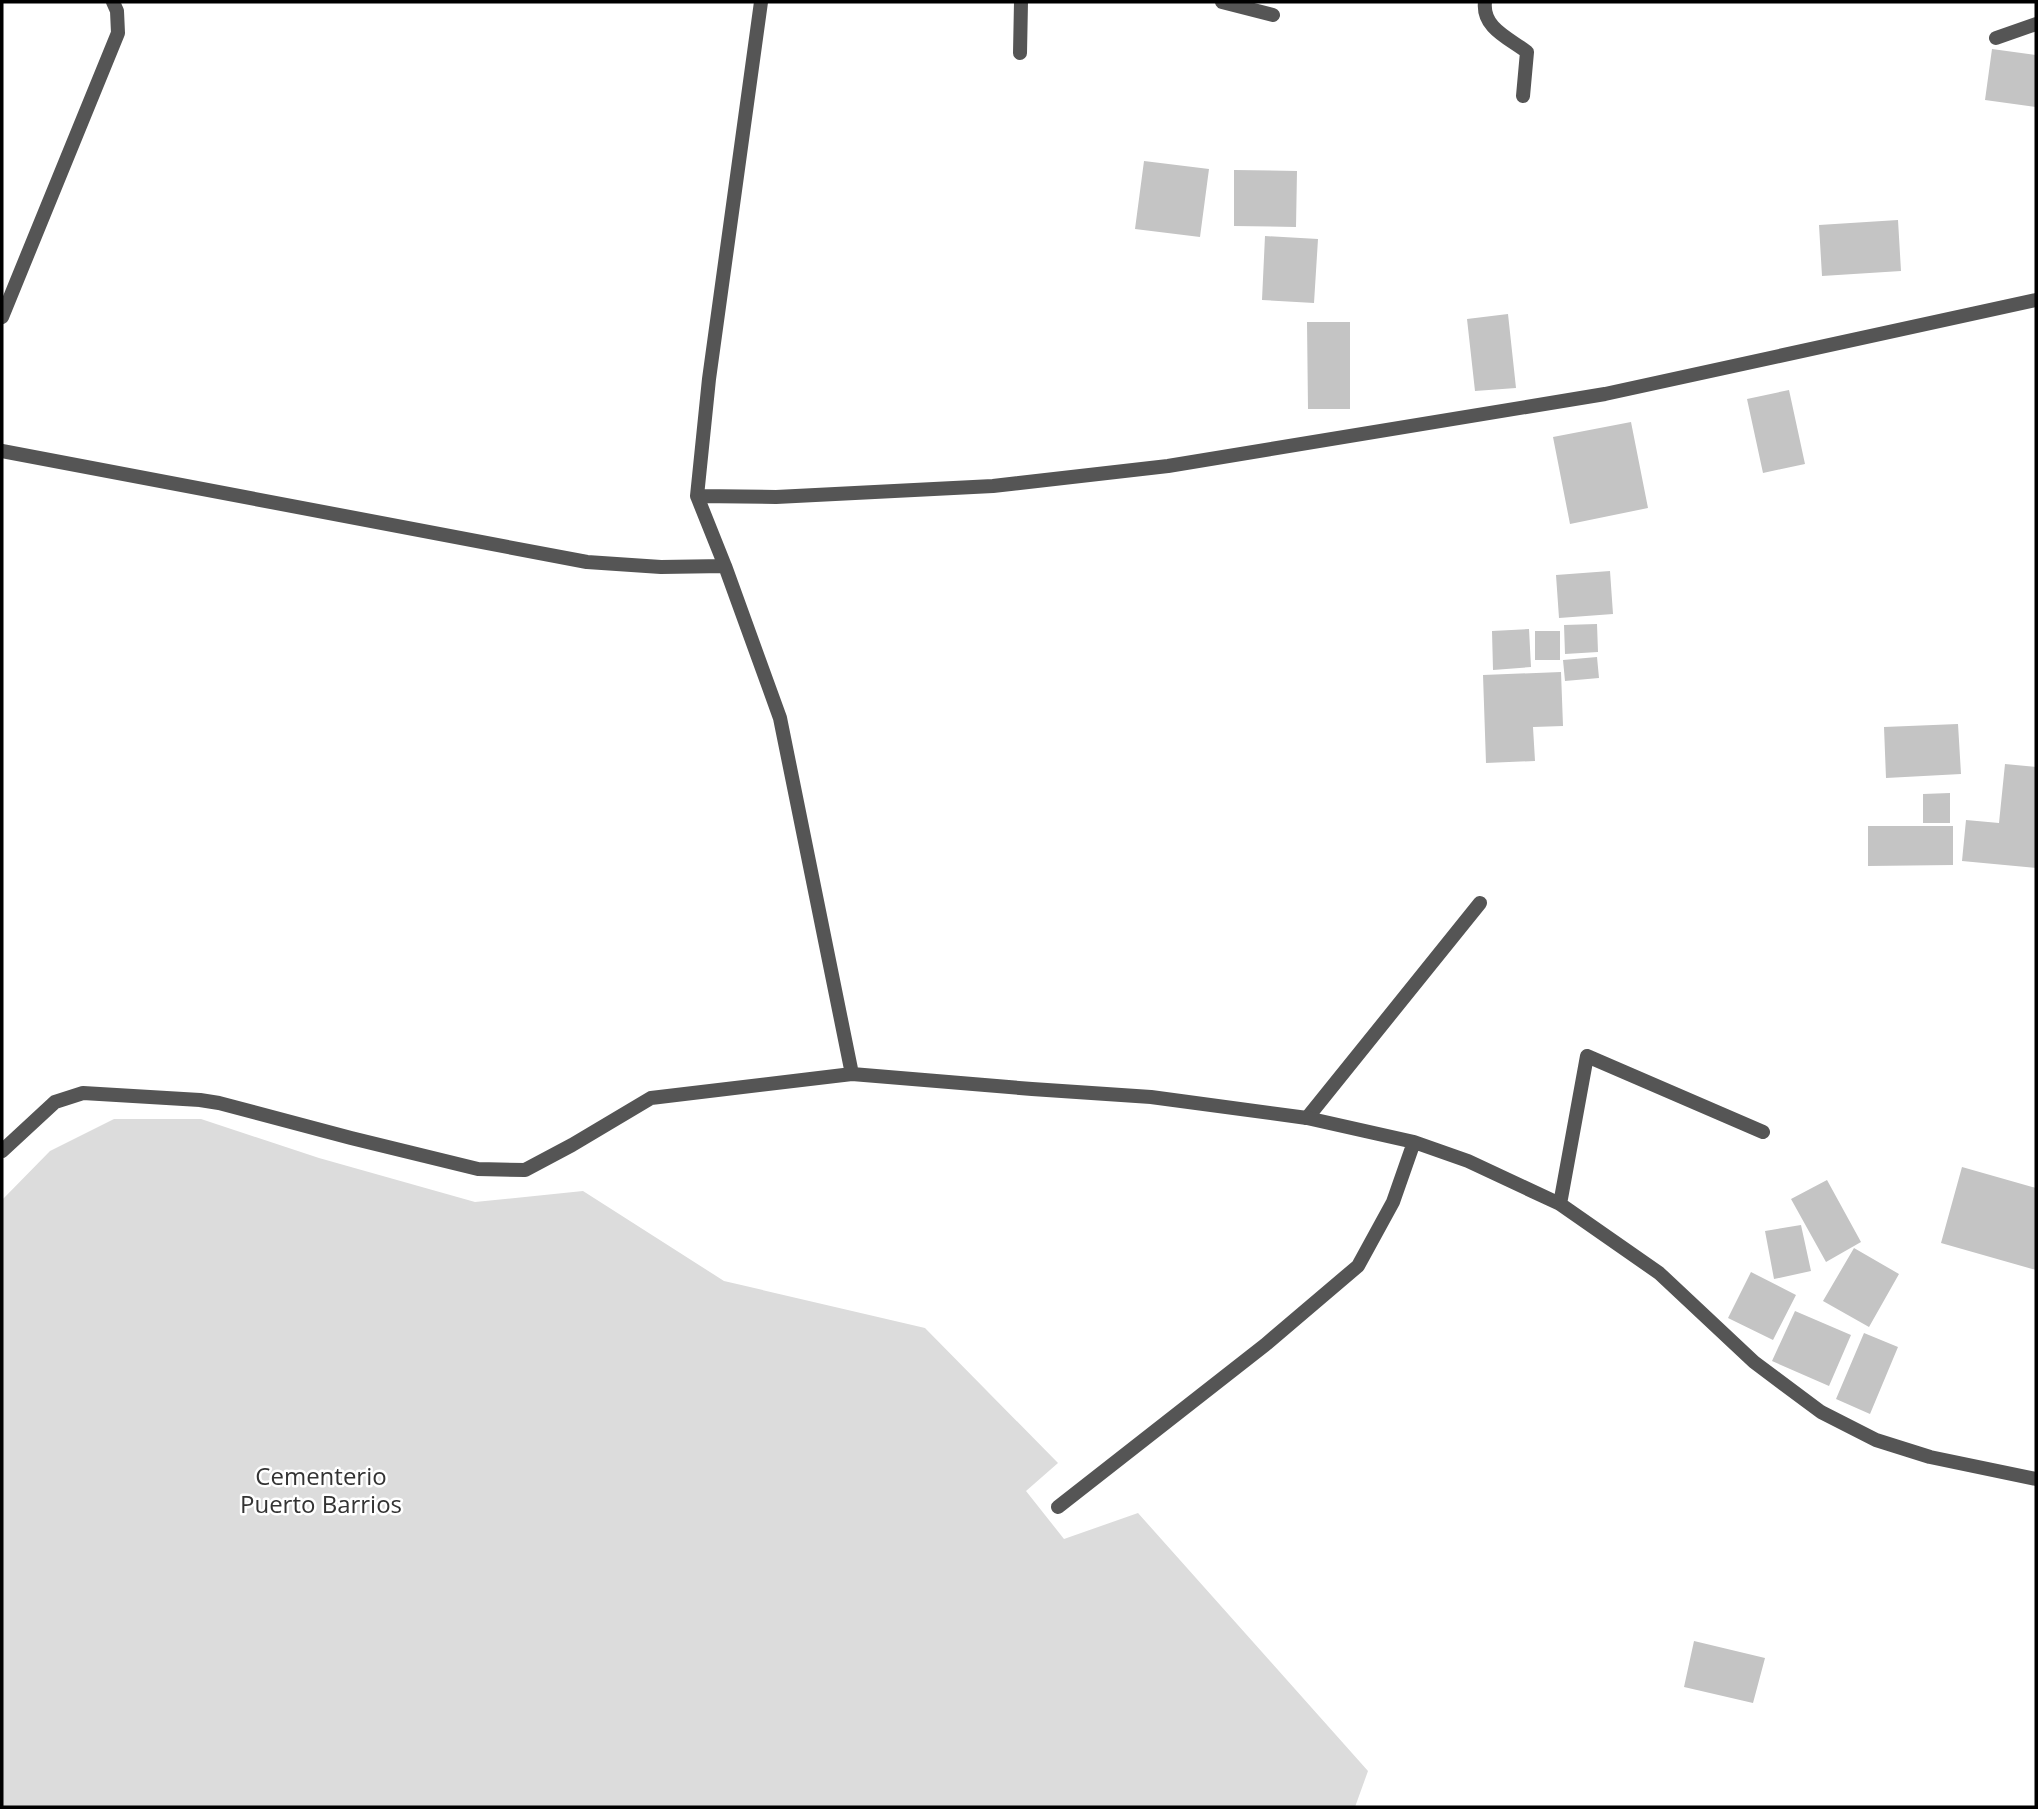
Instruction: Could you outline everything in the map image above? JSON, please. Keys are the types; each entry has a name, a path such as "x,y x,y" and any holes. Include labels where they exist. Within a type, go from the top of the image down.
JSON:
{"street":[{"path":"2,317 118,33 117,11 113,2"},
{"path":"761,2 709,379 696,496 725,566 780,718 852,1074"},
{"path":"1020,53 1021,2"},
{"path":"1222,2 1273,15"},
{"path":"1485,2 1485,15 1490,25 1527,52 1523,96"},
{"path":"1996,38 2036,24"},
{"path":"696,496 776,497 993,486 1168,466 1605,394 2036,300"},
{"path":"2,451 587,562 661,567 725,566"},
{"path":"1307,1118 1480,903"},
{"path":"1560,1204 1587,1056 1763,1132"},
{"path":"2,1151 55,1102 83,1093 219,1103 351,1139 478,1169 526,1170 651,1098 852,1074 1151,1097 1307,1118 1414,1142 1468,1161 1560,1204 1659,1273 1754,1363 1821,1412 1876,1440 1920,1454 2036,1479"},
{"path":"1058,1507 1265,1345 1358,1266 1393,1202 1414,1142"}],"green space":[{"name":"Cementerio Puerto Barrios","path":"114,1119 201,1119 319,1158 475,1202 583,1191 724,1281 925,1328 1058,1463 1026,1491 1064,1539 1138,1513 1368,1771 1355,1807 2,1807 2,1200 50,1151"}],"building":[{"path":"1992,49 2036,55 2036,107 1985,100"},
{"path":"1144,161 1209,169 1200,237 1135,229"},
{"path":"1234,170 1297,171 1296,227 1234,226"},
{"path":"1898,220 1901,271 1822,276 1819,225"},
{"path":"1265,236 1318,239 1314,303 1262,300"},
{"path":"1508,314 1516,388 1475,391 1467,319"},
{"path":"1307,322 1350,322 1350,409 1308,409"},
{"path":"1789,390 1805,464 1763,473 1747,399"},
{"path":"1631,422 1648,508 1570,524 1553,437"},
{"path":"1610,571 1613,614 1559,618 1556,575"},
{"path":"1597,624 1598,652 1565,654 1564,625"},
{"path":"1529,629 1531,667 1493,670 1492,631"},
{"path":"1535,631 1560,631 1560,660 1535,660"},
{"path":"1597,657 1599,678 1565,681 1563,660"},
{"path":"1561,672 1563,726 1533,727 1535,761 1486,763 1483,675"},
{"path":"1958,724 1961,774 1886,778 1884,727"},
{"path":"2005,764 2036,767 2036,868 1962,861 1966,820 1999,823"},
{"path":"1950,793 1950,823 1923,823 1923,794"},
{"path":"1868,826 1953,826 1953,865 1868,866"},
{"path":"1962,1167 2036,1188 2036,1270 1941,1243"},
{"path":"1827,1180 1861,1242 1826,1262 1791,1199"},
{"path":"1801,1225 1811,1271 1774,1279 1765,1231"},
{"path":"1854,1248 1899,1274 1869,1327 1823,1301"},
{"path":"1751,1272 1796,1295 1773,1340 1728,1318"},
{"path":"1795,1311 1851,1335 1829,1386 1772,1361"},
{"path":"1864,1333 1898,1347 1870,1414 1836,1399"},
{"path":"1694,1641 1765,1658 1753,1703 1684,1687"}]}
